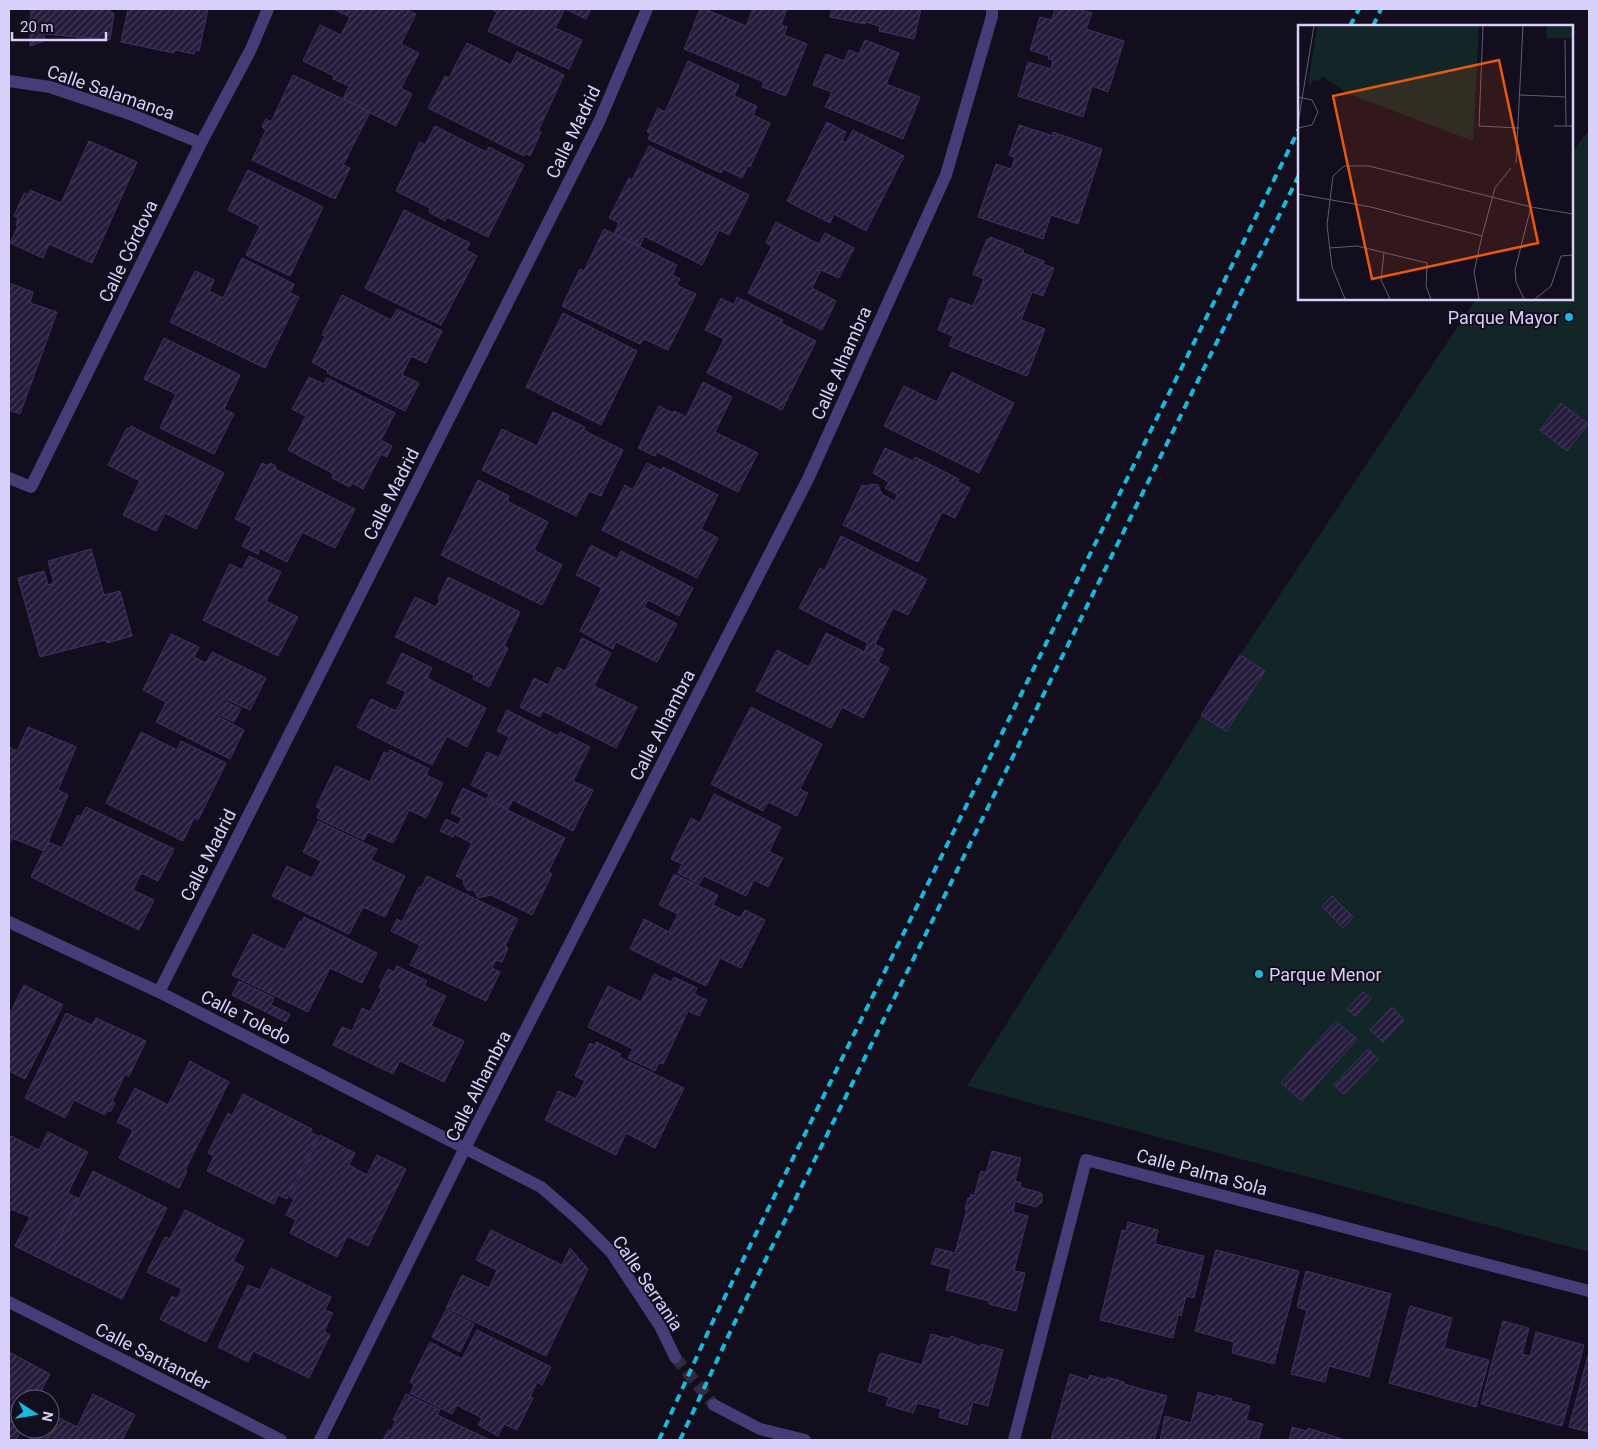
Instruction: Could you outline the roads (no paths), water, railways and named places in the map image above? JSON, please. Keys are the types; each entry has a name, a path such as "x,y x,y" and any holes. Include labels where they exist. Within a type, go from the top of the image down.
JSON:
{"street":[{"name":"Calle Córdova","path":"9,478 31,487 201,143 251,49 268,9"},
{"name":"Calle Madrid","path":"159,992 599,122 648,9"},
{"name":"Calle Alhambra","path":"320,1440 465,1148 808,479 946,175 992,16 992,9"},
{"name":"Calle Salamanca","path":"9,81 50,87 130,114 201,143"},
{"name":"Calle Toledo","path":"9,922 159,992 465,1148"},
{"name":"Calle Serrania","path":"465,1148 541,1187 579,1220 611,1252 660,1326 675,1357"},
{"name":"Calle Palma Sola","path":"1014,1440 1086,1160 1589,1291"},
{"name":"Calle Santander","path":"9,1302 281,1440"},
{"path":"714,1405 760,1429 805,1440"}],"tunnel":[{"path":"675,1357 714,1405"}],"railway":[{"path":"1351,25 1359,9"},
{"path":"1373,25 1381,9"},
{"path":"659,1440 714,1319 1298,131"},
{"path":"680,1440 732,1328 1298,177"}],"place":[{"name":"Parque Mayor","path":"1569,317"},
{"name":"Parque Menor","path":"1259,974"}]}
